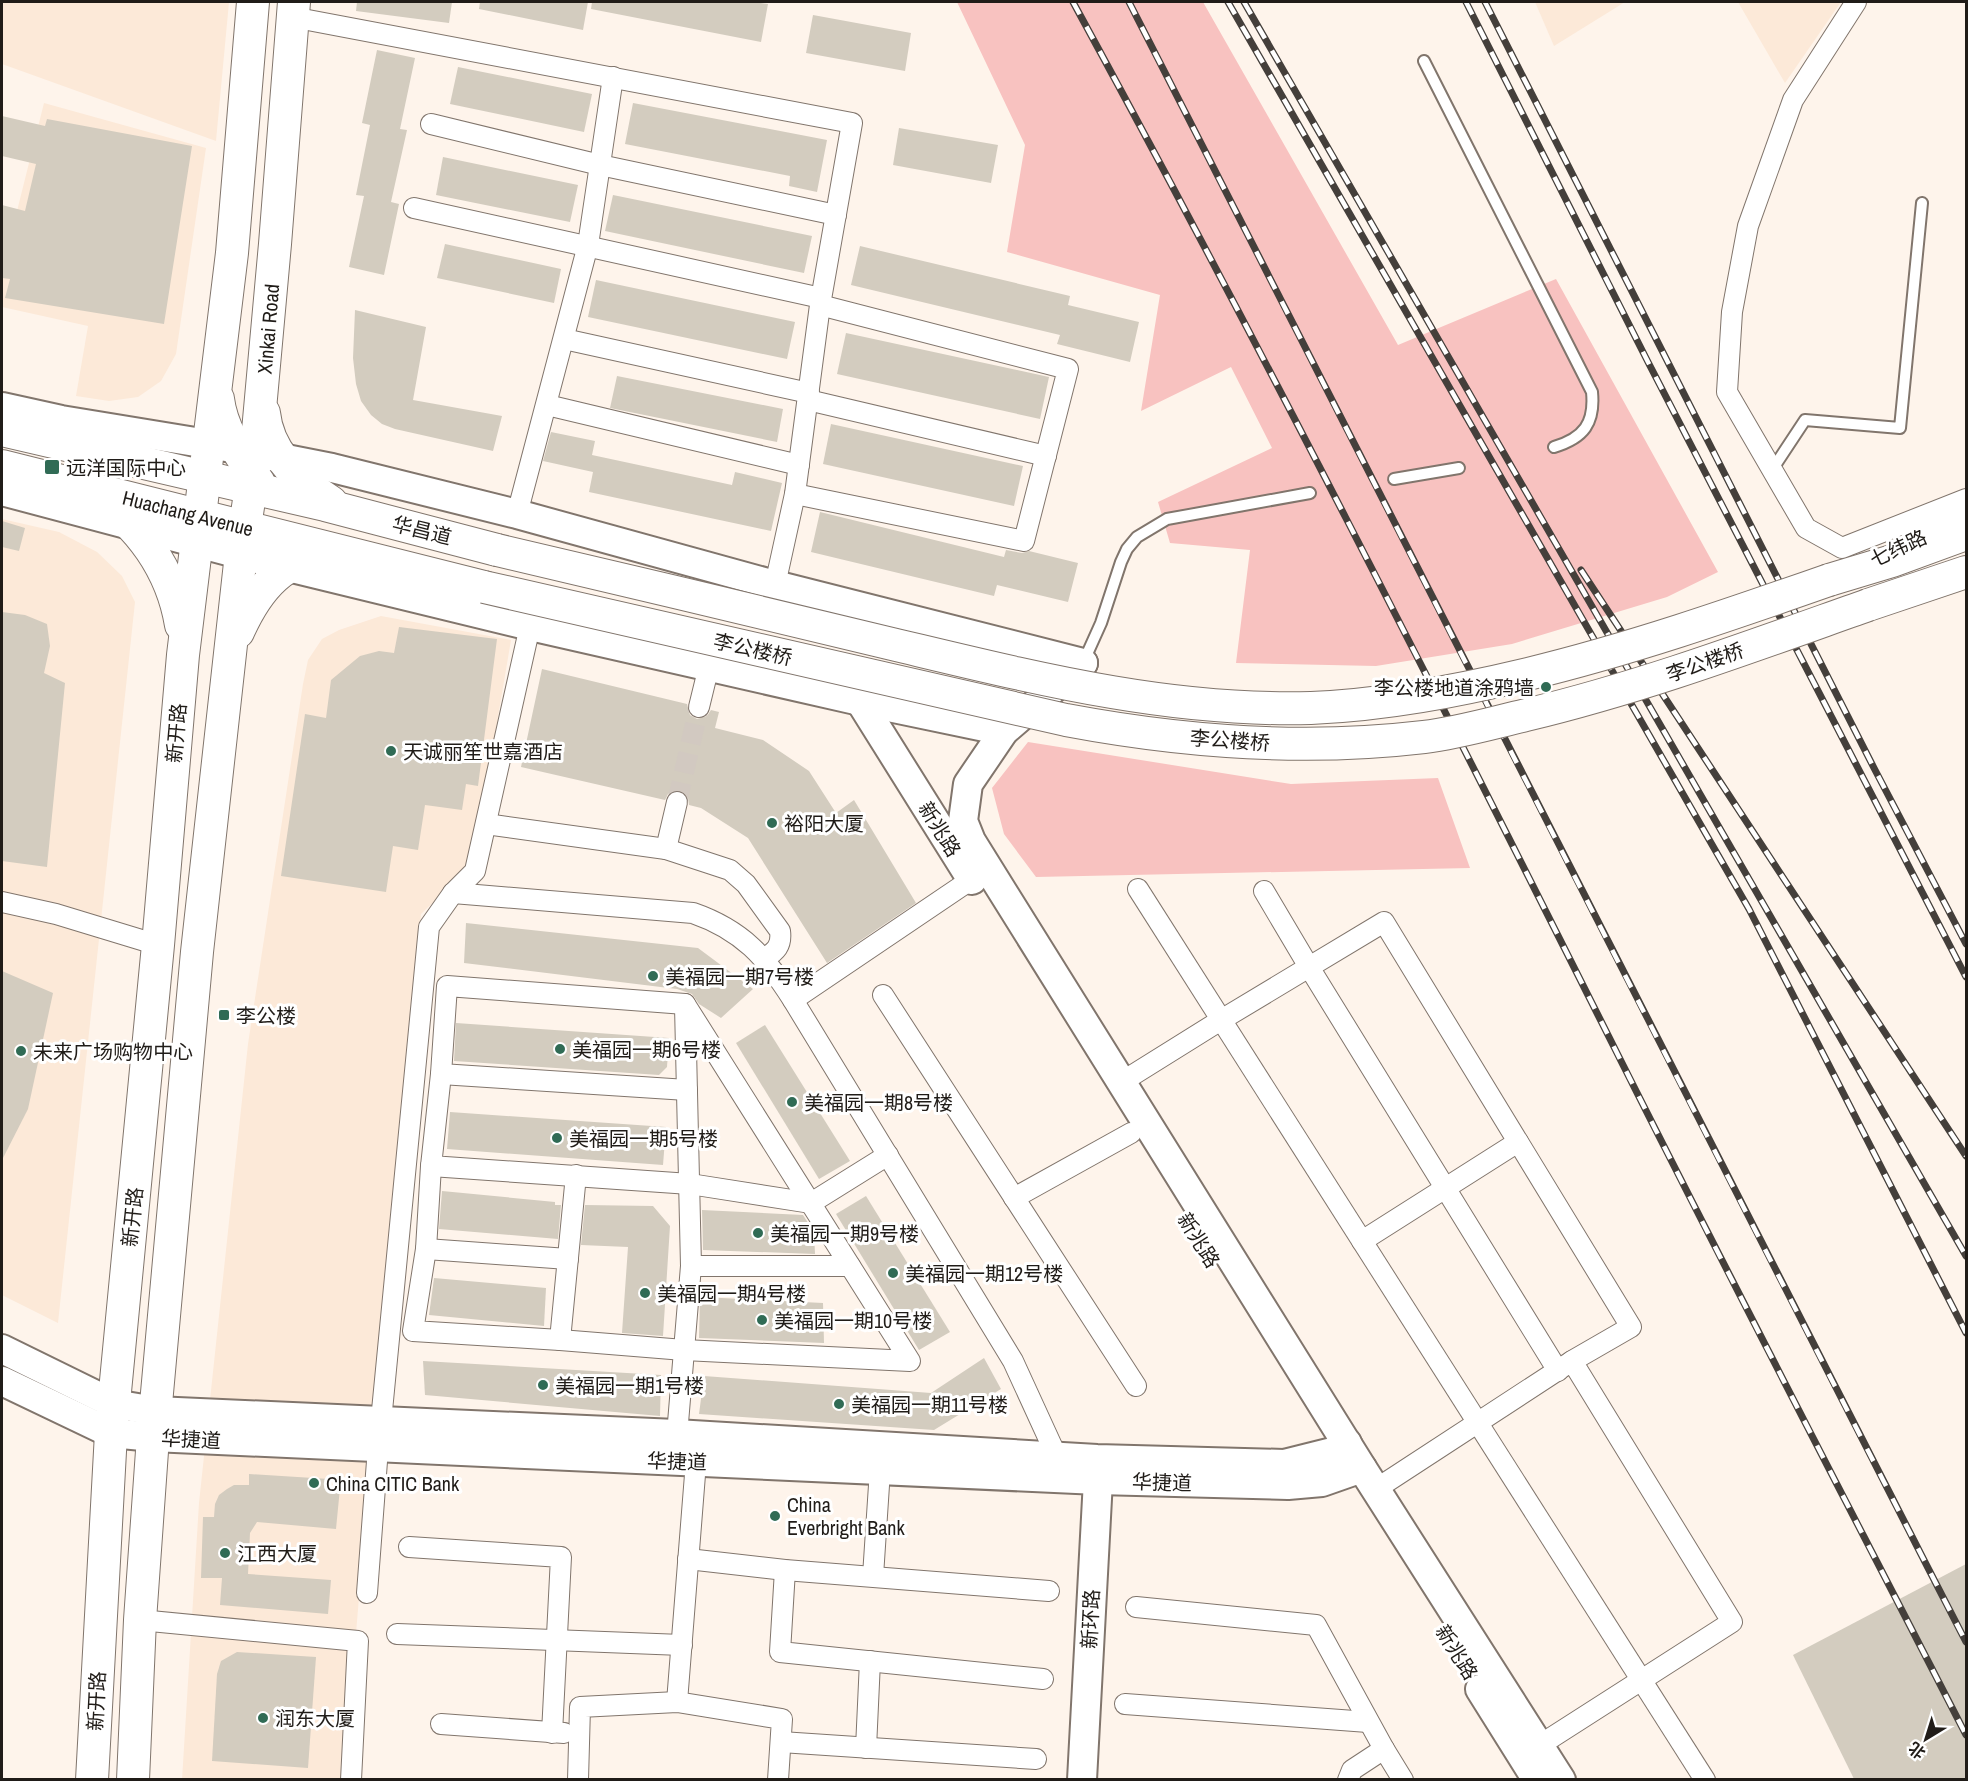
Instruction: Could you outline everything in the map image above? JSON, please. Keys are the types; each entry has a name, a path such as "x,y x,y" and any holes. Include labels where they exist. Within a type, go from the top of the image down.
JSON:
{"main road":[{"path":"253,2 232,254 215,381 220,413 250,466 289,516 317,539 339,552"},
{"name":"Xinkai Road","path":"230,656 229,541 250,466 262,390 293,9"},
{"name":"Huachang Avenue","path":"2,430 205,477 250,466 347,511"},
{"path":"83,449 128,473 229,541"},
{"name":"Huachang Avenue","path":"2,466 75,485 229,541 339,552"},
{"name":"Xinkai Road","path":"229,541 205,477 250,466"},
{"path":"75,485 108,505 129,524 156,557 171,585 178,610 183,655"},
{"path":"183,655 201,599 229,541 289,516 314,511 347,511"},
{"name":"华昌道","path":"347,511 497,550"},
{"name":"李公楼桥","path":"497,550 1068,685 1173,702 1315,708 1401,700 1471,688 1568,664 1683,631 1966,534"},
{"path":"230,656 237,633 250,606 271,580 288,567 314,555 339,552"},
{"name":"华昌道","path":"339,552 484,587"},
{"name":"李公楼桥","path":"484,587 1066,720 1149,733 1289,744 1403,739 1474,728 1614,692 1690,668 1966,572"},
{"name":"新开路","path":"92,1779 112,1418 158,945 183,655"},
{"name":"新开路","path":"133,1779 140,1620 154,1424 196,952 230,656"}],"street":[{"path":"1856,2 1793,100 1748,226 1732,312 1727,392 1806,528 1842,548 1966,499"},
{"path":"293,9 613,78 852,123 821,301 795,494 775,585"},
{"path":"517,514 588,245 613,78"},
{"path":"431,124 600,165 836,216"},
{"path":"414,208 588,245 821,301 1068,369 1024,541 795,494"},
{"path":"564,339 1046,456"},
{"path":"547,405 799,465"},
{"path":"2,407 250,466 332,468 517,514 775,585 1083,663"},
{"path":"2,491 129,524 229,541 288,567 530,626 860,701 1004,731"},
{"name":"七纬路","path":"1829,580 1966,516"},
{"path":"1868,605 1966,589"},
{"path":"860,701 885,613"},
{"path":"381,1421 429,927 453,893 475,871 530,626"},
{"name":"新兆路","path":"1083,663 1004,731 968,784 963,821 971,841 1352,1465 1537,1779"},
{"path":"699,707 709,666"},
{"name":"新兆路","path":"860,701 1131,1133 1561,1779"},
{"path":"666,849 677,802"},
{"path":"486,824 666,849 730,870 746,884 780,931 779,947 764,959"},
{"path":"793,1000 972,879"},
{"path":"1138,889 1705,1779"},
{"path":"1264,891 1445,1188 1565,1366 1732,1622 1539,1745"},
{"path":"453,893 693,913 717,921 764,959 793,1000 1013,1361 1057,1457"},
{"path":"2,902 56,914 158,945"},
{"path":"1120,1083 1384,922 1631,1327 1477,1422 1352,1465"},
{"path":"447,986 685,1004 910,1361 684,1350 413,1331 426,1249 447,986"},
{"path":"883,995 1136,1386"},
{"path":"677,1702 688,1559 682,1453 684,1350 691,1266 685,1004"},
{"path":"441,1074 687,1090"},
{"path":"1014,1198 1131,1133"},
{"path":"1362,1241 1518,1142"},
{"path":"431,1166 690,1184 811,1203 888,1155"},
{"path":"561,1340 576,1176"},
{"path":"426,1249 568,1259"},
{"path":"691,1266 850,1266"},
{"name":"华捷道","path":"2,1349 112,1418"},
{"name":"华捷道","path":"2,1381 112,1418 378,1448 1057,1457 1098,1470"},
{"name":"华捷道","path":"154,1424 381,1421 682,1453 880,1470 1098,1470 1288,1485 1322,1482 1352,1465"},
{"path":"367,1593 378,1448"},
{"path":"873,1576 880,1470"},
{"name":"新环路","path":"1082,1779 1098,1470"},
{"path":"409,1547 561,1557 552,1732"},
{"path":"688,1559 785,1570 1048,1591"},
{"path":"785,1570 780,1652 1042,1679"},
{"path":"1136,1606 1316,1625 1368,1722 1403,1779"},
{"path":"140,1620 358,1641 351,1779"},
{"path":"397,1634 682,1645"},
{"path":"866,1748 870,1662"},
{"path":"578,1779 580,1707 677,1702 782,1719 778,1779"},
{"path":"1125,1704 1368,1722"},
{"path":"441,1724 579,1735"},
{"path":"781,1742 1035,1759"},
{"path":"1348,1779 1353,1770 1384,1749"}],"lane":[{"path":"1424,61 1592,392 1591,421 1581,435 1568,443 1554,447"},
{"path":"1772,470 1805,420 1900,428 1922,203"},
{"path":"1394,479 1459,468"},
{"path":"1083,663 1101,623 1121,562 1127,549 1137,537 1167,519 1310,493"}],"shaded area":[{"path":"2,2 229,2 216,141 2,64"},
{"path":"957,2 1203,2 1398,345 1556,279 1718,572 1667,597 1512,644 1376,666 1236,663 1250,550 1170,543 1158,502 1272,448 1231,367 1141,411 1160,295 1007,252 1025,145"},
{"path":"1535,2 1625,2 1554,46"},
{"path":"1738,2 1841,2 1785,83"},
{"path":"44,103 206,148 176,354 161,381 138,397 109,401 76,396 88,326 2,307 2,271"},
{"name":"远洋国际中心","path":"2,519 59,532 97,552 122,576 135,602 58,1323 2,1295"},
{"path":"381,616 511,640 473,864 421,914 382,1318 344,1779 182,1780 199,1503 248,1044 303,684 308,660 322,639 339,630"},
{"path":"1028,742 1291,784 1438,778 1470,868 1036,877 1004,834 992,788"}],"building":[{"path":"357,2 452,2 449,23 356,11"},
{"path":"480,2 588,2 583,30 479,9"},
{"path":"592,2 754,2 768,4 761,42 591,9"},
{"path":"813,15 911,33 905,71 806,53"},
{"path":"377,50 415,58 400,129 407,130 391,202 399,204 384,275 349,267 364,196 356,195 370,125 362,123"},
{"path":"458,67 592,94 584,132 450,104"},
{"path":"633,103 827,140 817,192 789,186 790,176 625,144"},
{"path":"2,116 45,126 47,119 192,146 164,324 5,298 10,279 2,278 2,205 25,211 36,164 2,156"},
{"path":"899,128 998,145 991,183 893,165"},
{"path":"443,157 578,185 570,222 436,195"},
{"path":"613,195 812,236 804,273 605,231"},
{"path":"445,244 561,269 554,303 437,278"},
{"path":"860,246 1070,296 1068,305 1139,322 1130,362 1057,344 1060,335 851,285"},
{"path":"596,280 795,322 787,359 588,317"},
{"path":"355,310 426,327 413,400 502,416 493,451 395,429 382,424 371,415 361,401 356,384 353,358"},
{"path":"846,333 1049,377 1040,419 837,374"},
{"path":"617,376 783,409 777,442 610,408"},
{"path":"831,424 1023,466 1014,506 823,464"},
{"path":"551,432 595,441 592,455 732,485 735,472 782,483 771,531 589,492 593,472 543,461"},
{"path":"820,512 1004,557 1006,550 1022,553 1029,551 1078,563 1068,602 997,585 994,596 811,552"},
{"path":"2,521 25,528 19,551 2,547"},
{"path":"2,612 25,615 47,624 50,646 44,673 65,683 47,867 2,861"},
{"name":"天诚丽笙世嘉酒店","path":"399,627 497,639 478,786 466,784 462,810 425,805 418,850 393,846 386,892 281,876 305,714 326,718 331,680 360,656 379,651 394,653"},
{"name":"裕阳大厦","path":"542,669 687,704 690,715 697,719 707,716 711,710 719,712 715,728 763,740 809,771 836,813 854,800 916,903 827,963 748,838 701,808 689,805 685,793 679,790 673,791 665,800 521,767"},
{"name":"美福园一期7号楼","path":"466,923 698,948 753,989 721,1018 699,1004 692,994 677,989 464,963"},
{"name":"未来广场购物中心","path":"2,971 53,993 28,1109 2,1160"},
{"name":"美福园一期6号楼","path":"456,1023 669,1038 667,1067 659,1075 454,1061"},
{"name":"美福园一期8号楼","path":"765,1025 850,1161 819,1179 736,1043"},
{"name":"美福园一期5号楼","path":"450,1112 666,1127 663,1165 447,1149"},
{"name":"美福园一期5号楼","path":"442,1191 555,1202 555,1205 561,1205 558,1239 439,1229"},
{"name":"美福园一期12号楼","path":"866,1196 950,1332 919,1350 836,1214"},
{"name":"美福园一期4号楼","path":"585,1205 653,1206 670,1226 663,1336 622,1333 628,1247 581,1245"},
{"name":"美福园一期9号楼","path":"702,1210 803,1215 814,1232 815,1254 703,1250"},
{"path":"434,1278 546,1288 544,1326 429,1315"},
{"name":"美福园一期10号楼","path":"700,1297 823,1303 824,1343 699,1338"},
{"name":"美福园一期11号楼","path":"984,1358 1001,1389 934,1430 699,1414 704,1376 931,1393"},
{"name":"美福园一期1号楼","path":"423,1361 661,1375 660,1416 425,1395"},
{"name":"江西大厦","path":"249,1474 329,1479 329,1487 340,1488 336,1529 257,1522 250,1533 248,1574 331,1580 328,1614 220,1605 222,1578 201,1578 203,1517 214,1517 215,1504 219,1495 227,1489 234,1485 249,1485"},
{"path":"1966,1564 1966,1779 1854,1779 1793,1655"},
{"name":"润东大厦","path":"237,1652 316,1657 308,1768 212,1761 217,1674 221,1661"}],"tunnel":[{"path":"677,802 699,707"}],"railway":[{"path":"1073,2 1346,517 1697,1212 1966,1735"},
{"path":"1129,2 1966,1642"},
{"path":"1228,2 1749,909 1966,1333"},
{"path":"1244,2 1966,1256"},
{"path":"1466,2 1648,362 1966,977"},
{"path":"1485,2 1874,768 1966,944"},
{"path":"1581,570 1966,1156"}],"place":[{"name":"远洋国际中心","path":"52,467"},
{"name":"李公楼地道涂鸦墙","path":"1546,687"},
{"name":"天诚丽笙世嘉酒店","path":"391,751"},
{"name":"裕阳大厦","path":"772,823"},
{"name":"美福园一期7号楼","path":"653,976"},
{"name":"李公楼","path":"224,1015"},
{"name":"美福园一期6号楼","path":"560,1049"},
{"name":"未来广场购物中心","path":"21,1051"},
{"name":"美福园一期8号楼","path":"792,1102"},
{"name":"美福园一期5号楼","path":"557,1138"},
{"name":"美福园一期9号楼","path":"758,1233"},
{"name":"美福园一期12号楼","path":"893,1273"},
{"name":"美福园一期4号楼","path":"645,1293"},
{"name":"美福园一期10号楼","path":"762,1320"},
{"name":"美福园一期1号楼","path":"543,1385"},
{"name":"美福园一期11号楼","path":"839,1404"},
{"name":"China CITIC Bank","path":"314,1483"},
{"name":"China Everbright Bank","path":"775,1516"},
{"name":"江西大厦","path":"225,1553"},
{"name":"润东大厦","path":"263,1718"}]}
